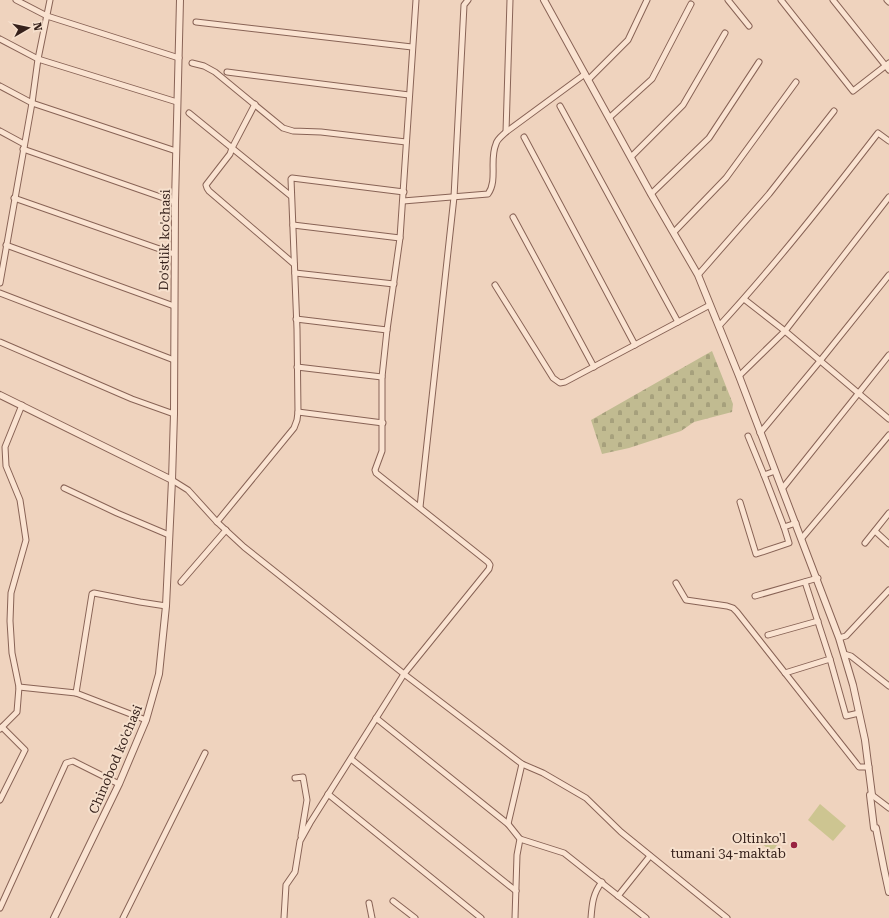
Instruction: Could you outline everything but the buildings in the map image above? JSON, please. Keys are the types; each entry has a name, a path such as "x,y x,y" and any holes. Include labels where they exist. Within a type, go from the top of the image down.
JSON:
{"street":[{"path":"16,0 47,16 179,58"},
{"path":"0,283 32,103 38,58 50,0"},
{"name":"Do'stlik ko'chasi","path":"172,480 174,414 174,254 180,0"},
{"path":"300,841 404,674 489,569 490,565 376,473 375,468 382,451 382,377 400,238 416,0"},
{"path":"420,507 454,197 464,5 468,0"},
{"path":"506,132 510,0"},
{"path":"544,0 651,194 698,275 818,578 840,638 859,714 872,795 870,795 874,828 876,828 889,892"},
{"path":"403,202 488,194 492,189 493,156 496,143 506,132 587,77 628,40 647,0"},
{"path":"728,0 749,26"},
{"path":"781,0 853,91 888,66 833,0"},
{"path":"609,118 652,79 691,4"},
{"path":"196,22 412,46"},
{"path":"631,157 683,105 725,33"},
{"path":"0,39 38,58 177,102"},
{"path":"651,194 709,138 759,62"},
{"path":"192,63 204,66 215,72 283,128 293,131 321,132 406,142"},
{"path":"227,72 409,94"},
{"path":"674,232 726,178 796,82"},
{"path":"0,86 32,103 176,151"},
{"path":"255,104 230,154 206,185 206,188 294,264"},
{"path":"560,106 678,322"},
{"path":"698,275 769,194 834,110"},
{"path":"189,113 291,196"},
{"path":"0,131 24,146 175,202"},
{"path":"719,326 806,226 878,133 889,141"},
{"path":"524,136 635,345"},
{"path":"217,522 294,428 297,420 295,273 290,181 292,178 404,192"},
{"path":"739,376 784,331 889,197"},
{"path":"14,198 174,254"},
{"path":"513,217 594,366"},
{"path":"293,225 400,238"},
{"path":"6,245 174,306"},
{"path":"295,273 394,284"},
{"path":"760,433 820,362 889,275"},
{"path":"495,285 553,378 560,383 565,382 710,305"},
{"path":"0,293 174,360"},
{"path":"744,299 889,419"},
{"path":"296,319 387,330"},
{"path":"0,342 132,399 174,414"},
{"path":"782,488 889,355"},
{"path":"297,367 382,377"},
{"path":"0,395 172,480 188,490 217,522 244,547 404,674 522,764 544,773 586,798 621,832 727,918"},
{"path":"0,800 25,750 1,728 18,712 18,687 12,653 10,621 11,593 26,540 20,500 6,466 5,447 22,405"},
{"path":"298,412 383,423"},
{"path":"802,538 889,435"},
{"path":"740,502 756,554 789,543 748,436"},
{"path":"764,475 775,471"},
{"name":"Chinobod ko'chasi","path":"54,918 119,784 146,720 159,674 166,606 172,480"},
{"path":"64,488 169,535"},
{"path":"865,544 889,513"},
{"path":"784,527 796,522"},
{"path":"181,582 226,530"},
{"path":"875,531 889,544"},
{"path":"755,596 818,578"},
{"path":"805,582 830,659 846,716 859,714"},
{"path":"676,583 686,600 733,608 859,767 868,768"},
{"path":"840,638 846,636 889,590"},
{"path":"76,693 92,594 94,593 166,606"},
{"path":"768,635 818,621"},
{"path":"844,654 851,656 889,686"},
{"path":"785,673 830,659"},
{"path":"18,687 76,693 146,720"},
{"path":"376,718 508,824 520,839 564,853 646,918"},
{"path":"123,918 205,753"},
{"path":"351,759 516,891"},
{"path":"0,908 66,763 74,761 119,784"},
{"path":"508,824 522,764"},
{"path":"284,918 286,885 294,872 307,800 303,777 295,778"},
{"path":"328,794 481,918"},
{"path":"872,795 889,808"},
{"path":"515,918 517,855 520,839"},
{"path":"618,896 650,856"},
{"path":"591,918 594,896 596,890 602,882"},
{"path":"393,901 415,918"},
{"path":"369,903 372,918"}],"green space":[{"path":"712,351 733,404 732,412 694,422 681,431 629,448 602,454 591,420"}],"shaded area":[{"path":"820,804 846,826 833,841 808,820"},
{"path":"765,835 777,845 772,852 760,842"}],"place":[{"name":"Oltinko'l tumani 34-maktab","path":"794,845"}]}
